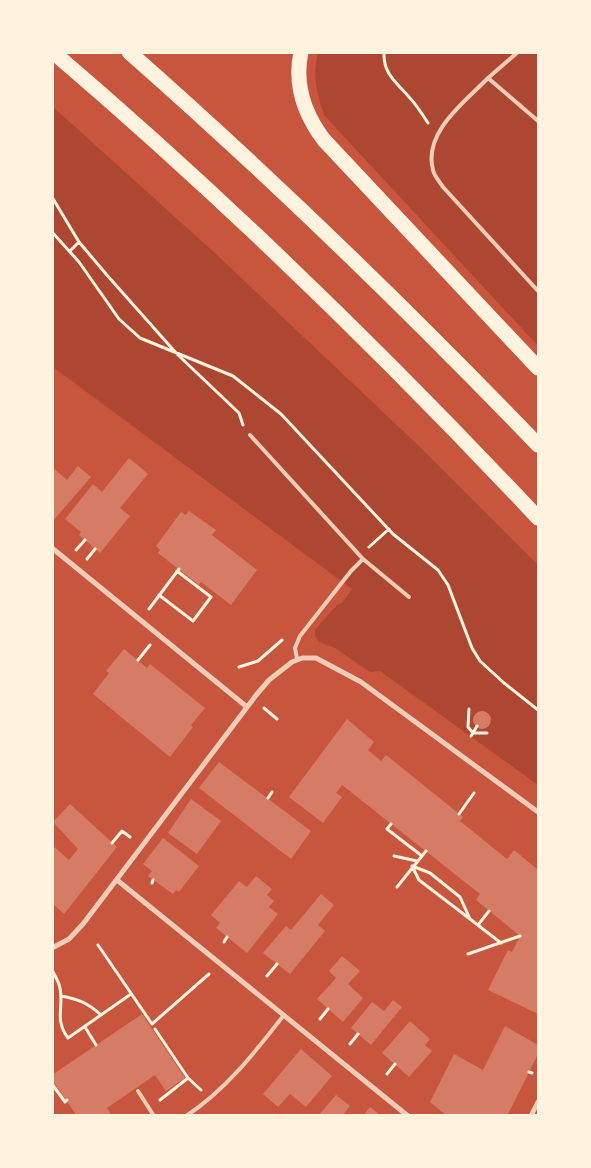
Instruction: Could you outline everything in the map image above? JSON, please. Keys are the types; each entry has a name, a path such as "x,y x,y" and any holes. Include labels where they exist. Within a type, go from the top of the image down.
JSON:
{"highway":[{"path":"53,52 176,162 305,282 392,367 538,518"},
{"path":"129,52 351,255 538,445"},
{"path":"301,52 299,72 303,102 313,124 324,140 538,368"}],"street":[{"path":"52,548 248,707"},
{"path":"52,948 76,932 269,680 297,659 309,657 330,664 361,682 538,812"},
{"path":"117,880 408,1116"},
{"path":"531,1116 538,1102"}],"lane":[{"path":"518,52 488,78 444,123 437,134 432,154 433,171 443,187 538,291"},
{"path":"488,78 538,122"},
{"path":"250,435 363,559 409,597"},
{"path":"297,659 295,648 300,636 363,559"},
{"path":"186,1116 246,1063 284,1015"},
{"path":"138,1091 154,1116"}],"path":[{"path":"384,52 385,65 390,77 410,98 429,123"},
{"path":"52,197 80,242 177,354 239,413 245,430"},
{"path":"52,232 70,251 119,319 131,331 146,341 233,376 282,414 389,530 442,575 448,585 472,648 480,661 538,710"},
{"path":"70,251 80,242"},
{"path":"369,547 389,530"},
{"path":"76,550 84,540"},
{"path":"87,559 95,549"},
{"path":"149,609 178,570 211,597 193,621 160,595"},
{"path":"239,667 258,661 286,635"},
{"path":"138,660 152,642"},
{"path":"261,706 277,719"},
{"path":"469,709 468,727 472,735"},
{"path":"472,735 477,726"},
{"path":"472,735 487,733"},
{"path":"268,798 272,792"},
{"path":"459,814 474,793"},
{"path":"391,824 387,829 422,856"},
{"path":"112,843 122,832 130,836"},
{"path":"397,887 426,851"},
{"path":"394,856 418,861"},
{"path":"412,866 419,880 501,943"},
{"path":"412,866 430,874 460,897 470,919"},
{"path":"478,925 489,911"},
{"path":"468,954 520,936"},
{"path":"224,942 227,937"},
{"path":"98,945 152,1024 154,1030 195,1085"},
{"path":"267,976 277,964"},
{"path":"52,970 60,988 59,1017 68,1038 131,994"},
{"path":"152,1024 212,970"},
{"path":"61,996 81,1000 91,1005 101,1015"},
{"path":"320,1019 328,1009"},
{"path":"85,1027 96,1045"},
{"path":"350,1044 358,1034"},
{"path":"387,1074 394,1064"},
{"path":"149,1108 188,1078"},
{"path":"52,1084 65,1102 67,1100"}],"shaded area":[{"path":"318,53 538,53 538,346 324,115 316,84 315,69"},
{"path":"52,106 217,255 422,449 538,565 538,785 380,671 370,672 335,648 319,642 315,636 315,630 337,605 342,603 352,589 53,367"}],"building":[{"path":"129,458 148,474 120,508 130,516 100,553 79,535 81,532 65,519 93,484 102,492"},
{"path":"78,466 91,477 52,522 52,467 67,480"},
{"path":"189,511 216,530 212,535 257,570 231,605 201,582 199,585 158,553 160,550 156,546 181,512 186,515"},
{"path":"124,649 147,668 150,664 205,708 191,725 193,727 170,757 93,694 109,673 106,671"},
{"path":"482,711 490,716 491,720 486,728 482,729 474,724 473,720 478,712"},
{"path":"347,719 374,742 368,750 381,761 386,755 463,817 460,821 507,859 514,850 538,870 538,1014 488,990 508,950 512,952 520,936 476,900 480,894 342,785 336,793 342,797 323,823 289,797"},
{"path":"219,762 311,831 291,859 199,788"},
{"path":"191,799 221,821 197,854 168,833"},
{"path":"70,804 117,847 64,914 52,903 52,845 69,860 78,849 53,822"},
{"path":"163,838 199,866 179,892 176,890 173,894 148,876 152,871 143,864"},
{"path":"256,876 272,889 267,895 274,901 269,907 278,914 247,953 216,928 220,923 211,915 239,881 247,887"},
{"path":"321,894 334,905 318,925 325,931 290,974 263,953 286,926 291,930"},
{"path":"342,956 360,971 348,984 363,998 343,1022 317,999 336,978 329,971"},
{"path":"393,1000 402,1007 371,1045 351,1028 372,1002 384,1011"},
{"path":"142,1014 185,1078 166,1091 155,1075 107,1108 112,1116 77,1116 52,1080 52,1075"},
{"path":"410,1021 430,1039 425,1045 432,1051 409,1077 382,1053"},
{"path":"505,1026 538,1045 538,1054 507,1116 447,1116 430,1102 454,1054 483,1070"},
{"path":"301,1049 332,1076 306,1107 290,1094 278,1107 263,1094"},
{"path":"336,1095 350,1106 342,1116 318,1116"},
{"path":"370,1107 381,1116 363,1116"}]}
